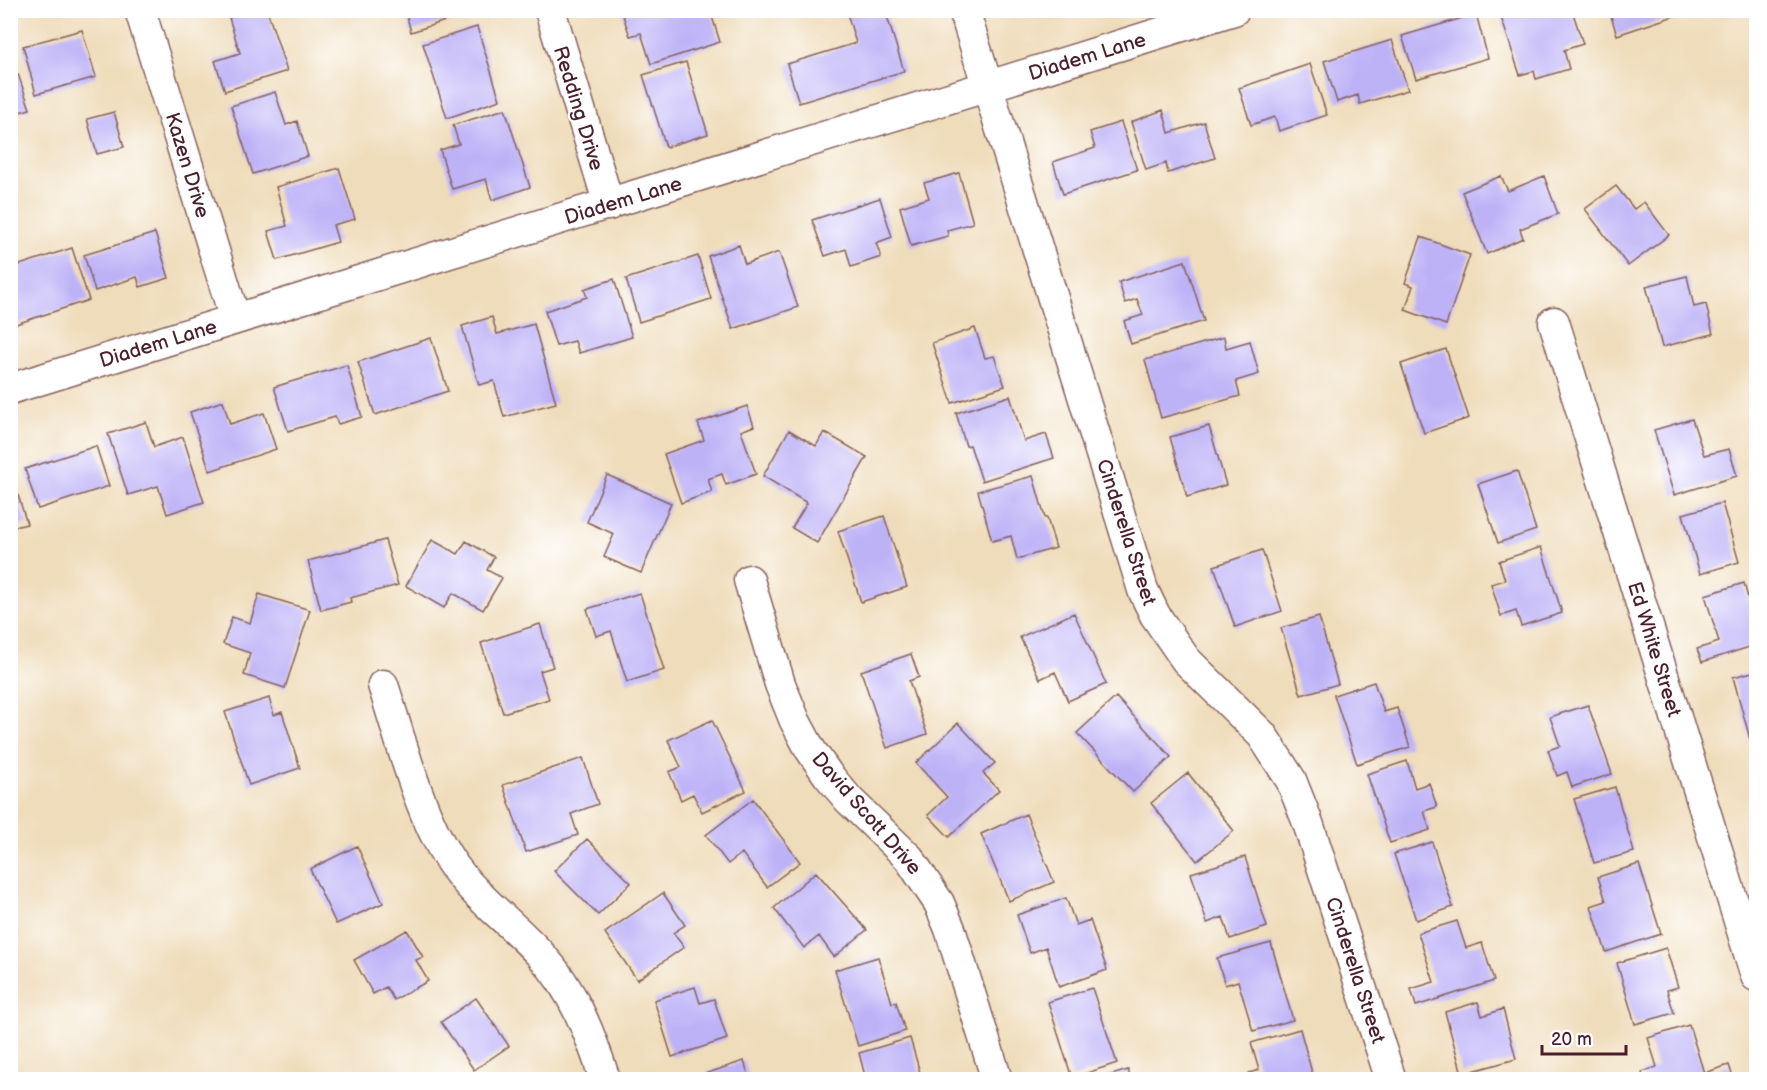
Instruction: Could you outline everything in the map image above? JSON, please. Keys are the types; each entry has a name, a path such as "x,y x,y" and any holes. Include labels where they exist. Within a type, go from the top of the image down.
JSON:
{"street":[{"name":"Kazen Drive","path":"140,10 235,319"},
{"name":"Redding Drive","path":"550,10 609,205"},
{"name":"Cinderella Street","path":"964,10 1143,590 1155,615 1186,660 1262,735 1291,780 1308,823 1391,1080"},
{"name":"Diadem Lane","path":"10,388 609,205 1234,10"},
{"name":"Ed White Street","path":"1554,322 1756,975"},
{"name":"David Scott Drive","path":"749,580 780,684 795,721 810,749 849,800 909,858 939,903 950,929 997,1080"},
{"path":"382,685 425,811 436,836 466,882 542,956 558,977 584,1023 605,1080"}],"building":[{"path":"251,10 267,10 287,71 225,91 215,61 240,53 229,18"},
{"path":"405,10 463,10 464,15 411,32"},
{"path":"621,10 672,10 673,14 683,10 710,10 720,42 651,64 641,33 630,36"},
{"path":"846,10 885,10 904,71 799,103 787,64 856,43"},
{"path":"1572,10 1583,44 1564,50 1569,69 1536,79 1534,71 1520,75 1499,11"},
{"path":"1609,10 1685,10 1686,12 1617,35"},
{"path":"1476,14 1488,58 1416,79 1402,36"},
{"path":"477,27 500,100 447,118 423,44"},
{"path":"82,30 96,77 36,94 23,46"},
{"path":"1392,40 1408,90 1360,104 1358,95 1337,102 1324,61"},
{"path":"686,62 708,134 666,147 643,75"},
{"path":"1310,64 1327,115 1279,131 1275,117 1251,125 1239,88"},
{"path":"18,74 30,109 10,115 10,76"},
{"path":"275,92 286,125 297,121 308,156 253,174 231,106"},
{"path":"505,109 530,187 492,200 486,179 452,189 440,150 459,144 453,125"},
{"path":"1163,110 1169,133 1204,122 1215,158 1168,173 1166,163 1146,170 1131,122"},
{"path":"114,112 124,147 97,154 87,119"},
{"path":"1121,122 1137,170 1063,194 1053,162 1095,148 1090,132"},
{"path":"339,168 355,219 333,225 338,242 277,260 268,231 287,226 276,187"},
{"path":"959,173 973,223 947,230 948,236 911,246 900,207 929,198 924,183"},
{"path":"1501,176 1508,191 1544,176 1558,214 1520,229 1523,238 1487,254 1462,192"},
{"path":"1616,186 1634,209 1644,202 1669,235 1628,266 1585,209"},
{"path":"880,198 892,237 876,243 881,257 851,267 846,249 825,256 812,220"},
{"path":"155,233 169,278 140,287 137,277 95,291 84,255"},
{"path":"1421,237 1470,255 1446,325 1405,310 1413,286 1405,283"},
{"path":"739,245 745,264 779,252 798,307 733,329 708,256"},
{"path":"72,248 89,300 16,324 10,308 10,268"},
{"path":"698,256 711,299 639,322 626,279"},
{"path":"1185,261 1204,321 1131,344 1124,321 1143,315 1137,299 1125,303 1119,282"},
{"path":"1687,276 1694,307 1706,304 1713,334 1662,347 1646,286"},
{"path":"614,279 632,337 579,353 575,341 556,346 545,311 587,297 584,289"},
{"path":"492,317 497,334 534,324 556,403 504,417 494,381 479,385 462,326"},
{"path":"975,328 985,358 994,356 1005,386 952,403 932,343"},
{"path":"1224,337 1226,348 1250,341 1259,374 1236,381 1240,396 1161,418 1145,360"},
{"path":"431,338 448,391 375,415 358,362"},
{"path":"1446,349 1469,418 1424,433 1401,364"},
{"path":"347,365 362,417 338,424 335,417 288,431 274,387"},
{"path":"1010,396 1024,441 1046,434 1054,458 982,481 970,445 966,446 956,413"},
{"path":"223,401 230,424 264,413 276,449 210,471 190,412"},
{"path":"747,406 754,426 741,431 756,474 726,485 722,474 708,479 712,492 681,503 664,454 704,440 698,423"},
{"path":"1692,419 1704,455 1729,449 1737,476 1674,495 1654,430"},
{"path":"146,422 154,447 183,437 204,502 167,514 158,486 128,495 108,434"},
{"path":"1209,426 1226,485 1187,497 1170,437"},
{"path":"789,430 816,446 824,432 867,457 817,543 792,528 807,503 763,476"},
{"path":"96,446 109,486 38,509 25,469"},
{"path":"10,469 27,524 10,528"},
{"path":"1517,471 1536,530 1498,543 1478,484"},
{"path":"607,475 671,503 641,573 604,557 614,534 587,522"},
{"path":"1033,476 1056,548 1017,559 1011,536 992,541 978,491"},
{"path":"1722,503 1739,562 1700,574 1683,514"},
{"path":"884,516 907,587 861,602 838,531"},
{"path":"385,540 398,585 350,598 351,602 321,610 308,561"},
{"path":"432,540 458,554 466,541 494,557 487,570 502,578 483,610 453,593 444,608 406,586"},
{"path":"1541,547 1562,613 1521,626 1516,611 1501,616 1491,584 1505,580 1499,561"},
{"path":"1262,550 1282,611 1235,627 1214,566"},
{"path":"1744,583 1749,602 1756,600 1756,645 1702,662 1697,649 1719,642 1705,595"},
{"path":"640,593 664,670 627,682 611,631 596,636 587,609"},
{"path":"259,594 310,610 285,688 244,675 250,653 223,644 232,617 250,623"},
{"path":"1074,613 1106,684 1068,701 1055,672 1040,679 1020,637"},
{"path":"1319,617 1338,684 1301,695 1281,628"},
{"path":"540,624 553,667 540,671 549,699 503,713 481,643"},
{"path":"911,654 919,677 909,681 927,734 887,748 861,671"},
{"path":"1756,671 1756,737 1750,739 1733,677"},
{"path":"1374,682 1384,712 1397,708 1410,747 1357,764 1334,695"},
{"path":"1116,697 1171,757 1133,792 1077,733"},
{"path":"269,698 274,715 282,712 300,768 249,785 225,712"},
{"path":"1588,705 1612,774 1572,787 1567,772 1557,776 1548,750 1560,746 1550,717"},
{"path":"712,720 746,791 702,812 693,794 681,800 669,772 681,767 668,740"},
{"path":"958,723 995,763 983,773 999,790 949,837 928,815 947,797 916,763"},
{"path":"583,758 598,804 571,814 578,835 526,852 503,785"},
{"path":"1407,761 1415,788 1429,783 1437,807 1424,811 1430,830 1390,843 1367,774"},
{"path":"1188,773 1234,831 1197,861 1151,803"},
{"path":"1615,787 1634,852 1594,863 1574,799"},
{"path":"753,799 800,862 767,887 742,853 728,864 706,835"},
{"path":"1026,814 1054,882 1009,901 981,834"},
{"path":"587,839 631,883 598,915 554,871"},
{"path":"1432,842 1453,907 1416,920 1394,854"},
{"path":"357,846 383,903 336,924 310,869"},
{"path":"1245,857 1267,927 1230,939 1223,917 1207,923 1191,873"},
{"path":"1639,864 1661,934 1606,952 1591,906 1606,901 1598,877"},
{"path":"816,872 867,930 834,957 819,936 804,948 774,908"},
{"path":"663,893 685,925 673,933 684,947 637,980 605,933"},
{"path":"1066,898 1076,925 1090,920 1107,970 1059,987 1046,947 1030,953 1017,915"},
{"path":"1457,921 1466,948 1482,943 1494,981 1416,1006 1411,989 1434,982 1418,933"},
{"path":"407,930 423,957 416,960 428,981 394,1000 386,987 373,994 354,960"},
{"path":"1271,943 1293,1020 1253,1031 1238,981 1225,985 1217,958"},
{"path":"1666,948 1678,987 1667,990 1674,1013 1635,1024 1617,963"},
{"path":"878,957 892,1003 896,1002 905,1031 858,1046 835,970"},
{"path":"695,987 700,1003 714,999 727,1039 672,1057 654,1000"},
{"path":"1092,988 1117,1063 1072,1078 1048,1002"},
{"path":"476,998 509,1046 474,1070 441,1022"},
{"path":"1478,1002 1482,1016 1503,1009 1516,1059 1462,1074 1445,1012"},
{"path":"1689,1025 1704,1073 1729,1065 1734,1080 1644,1080 1642,1072 1657,1067 1648,1038"},
{"path":"1300,1029 1314,1080 1251,1080 1249,1073 1259,1070 1251,1043"},
{"path":"910,1038 921,1076 908,1080 866,1080 859,1053"},
{"path":"744,1061 750,1080 689,1079"},
{"path":"1128,1070 1131,1080 1098,1079"}]}
